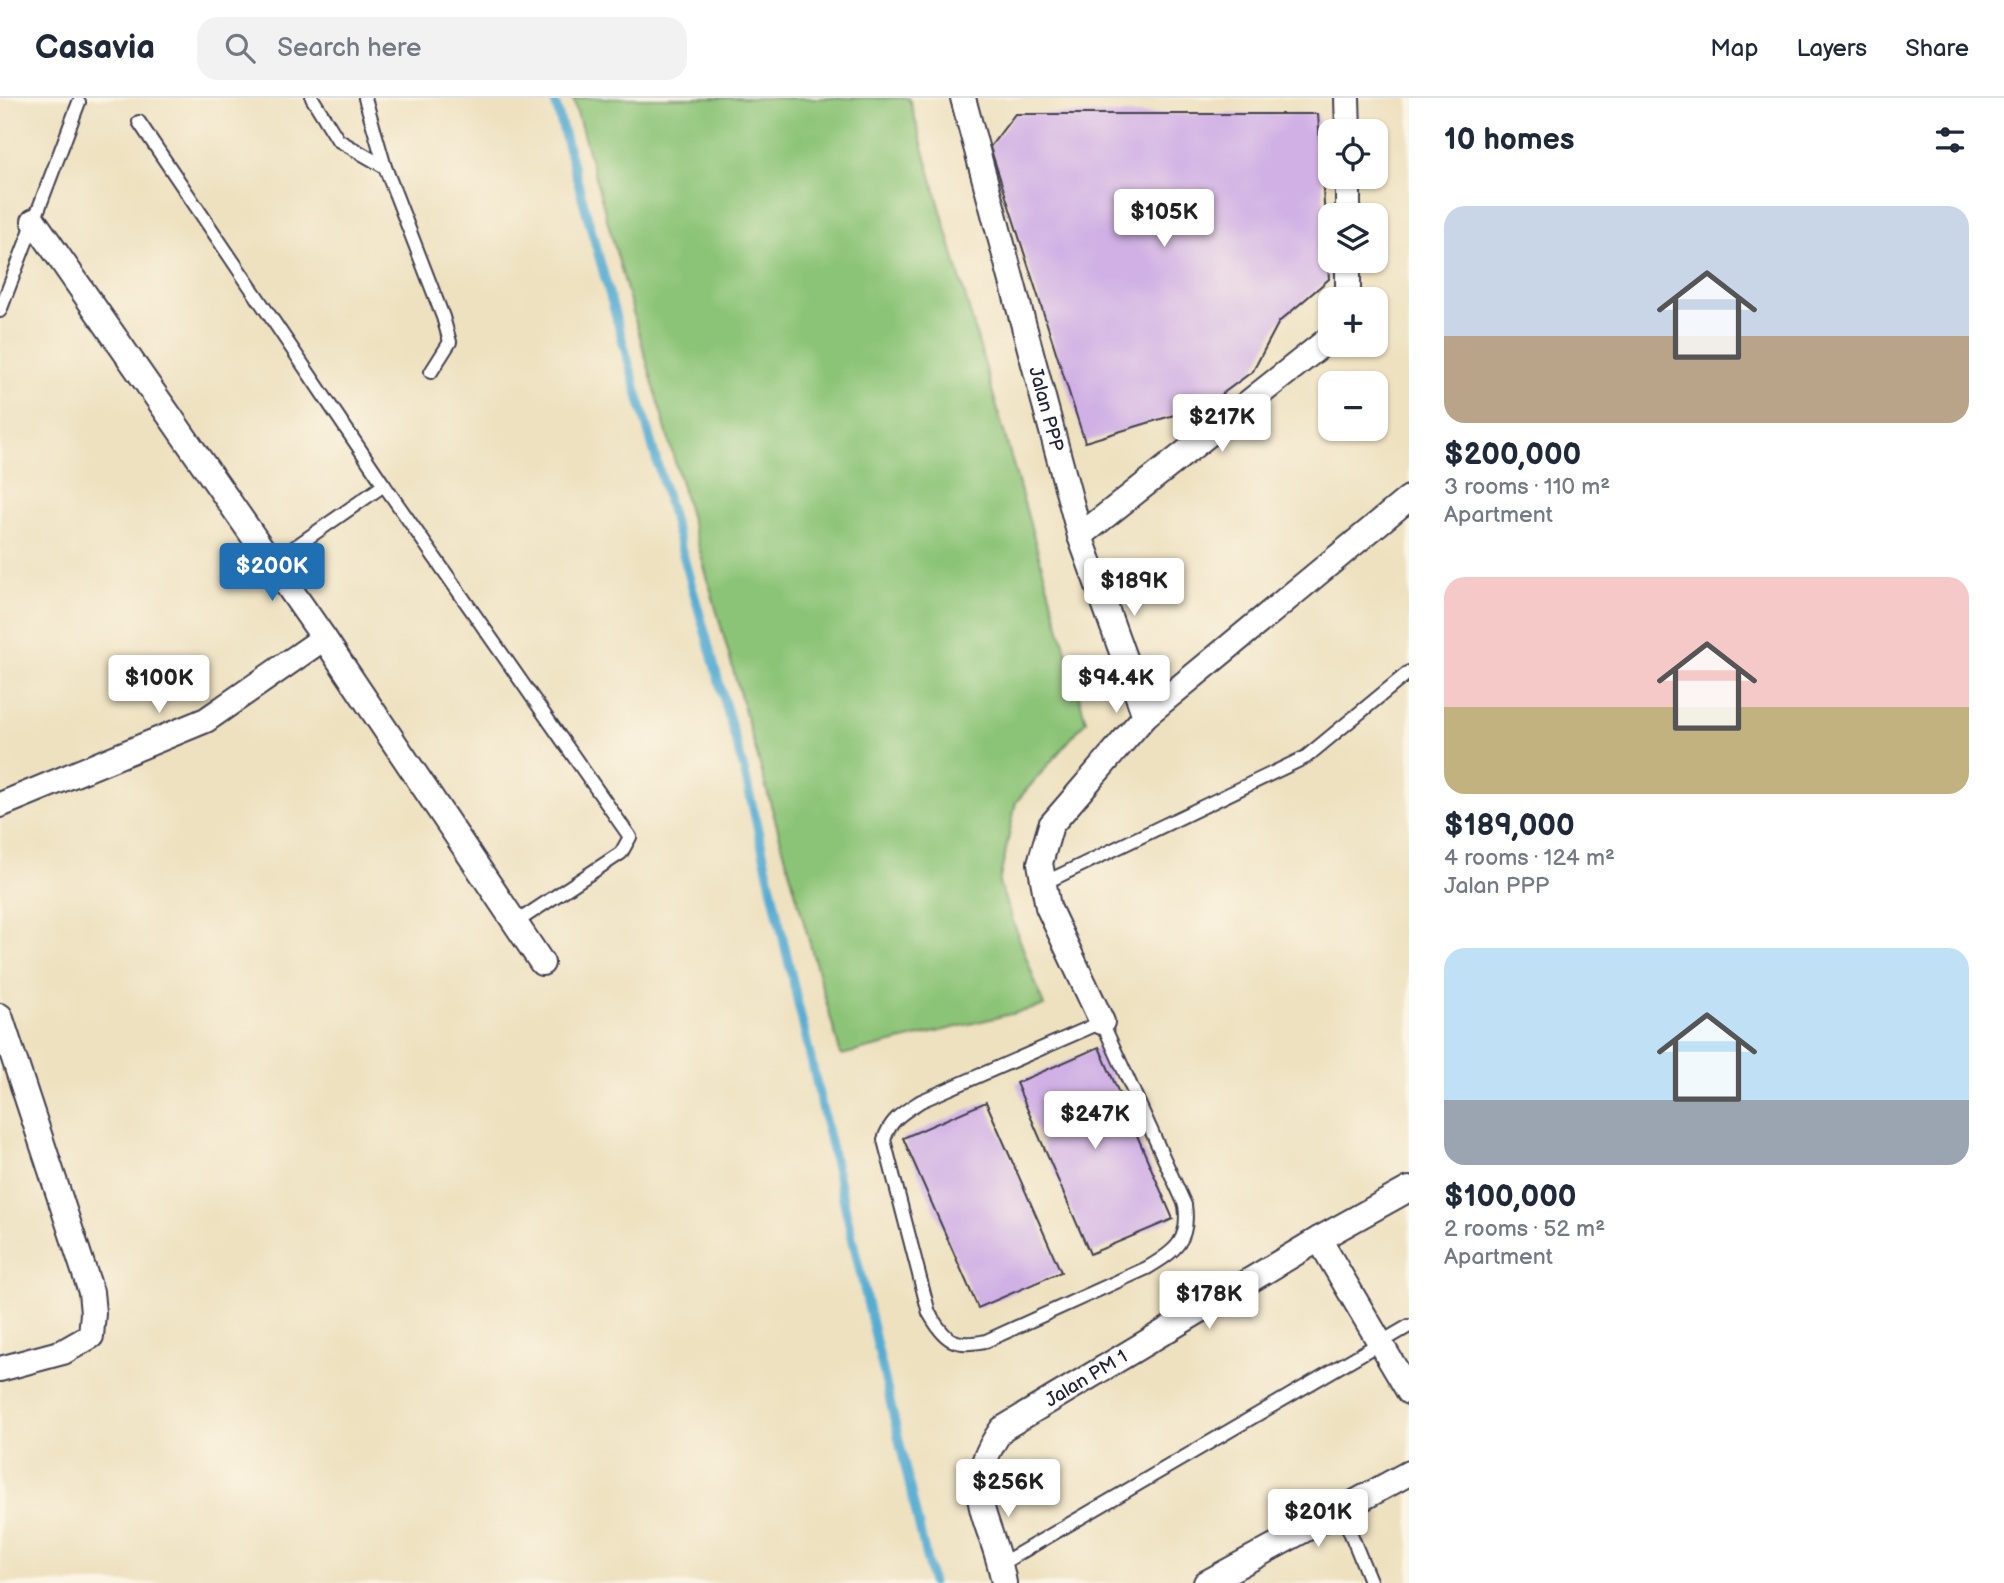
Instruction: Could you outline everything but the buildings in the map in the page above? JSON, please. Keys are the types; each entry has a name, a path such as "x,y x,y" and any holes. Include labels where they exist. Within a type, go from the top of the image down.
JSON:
{"street":[{"name":"Jalan PPP","path":"963,98 1080,536 1145,716"},
{"path":"1347,98 1348,119"},
{"path":"34,221 324,638 542,963"},
{"path":"1080,536 1318,348"},
{"path":"1102,1022 1048,907 1042,884 1040,863 1051,825 1145,716 1409,498"},
{"path":"0,805 206,720 324,638"},
{"path":"0,1016 91,1292 93,1313 91,1336 63,1352 0,1369"},
{"name":"Jalan PM 1","path":"1002,1574 980,1502 980,1474 987,1450 1002,1429 1320,1239 1409,1189"},
{"path":"1320,1239 1409,1392"},
{"path":"1206,1583 1242,1575 1341,1510 1409,1473"}],"lane":[{"path":"312,98 338,140 385,167"},
{"path":"365,98 385,167 443,317 450,342 431,372"},
{"path":"0,311 79,102"},
{"path":"139,122 384,485 630,837 621,853 515,923"},
{"path":"272,563 384,485"},
{"path":"1042,884 1306,757 1409,672"},
{"path":"1102,1022 1185,1205 1188,1224 1181,1241 1164,1258 1147,1268 986,1341 967,1345 951,1341 929,1313 884,1140 888,1126 921,1101 1102,1022"},
{"path":"1002,1574 1409,1326"},
{"path":"1341,1510 1371,1583"}],"green space":[{"path":"573,98 909,98 1086,721 1016,802 999,883 1044,1006 841,1055"}],"waterway":[{"path":"554,98 745,774 932,1583"}]}
